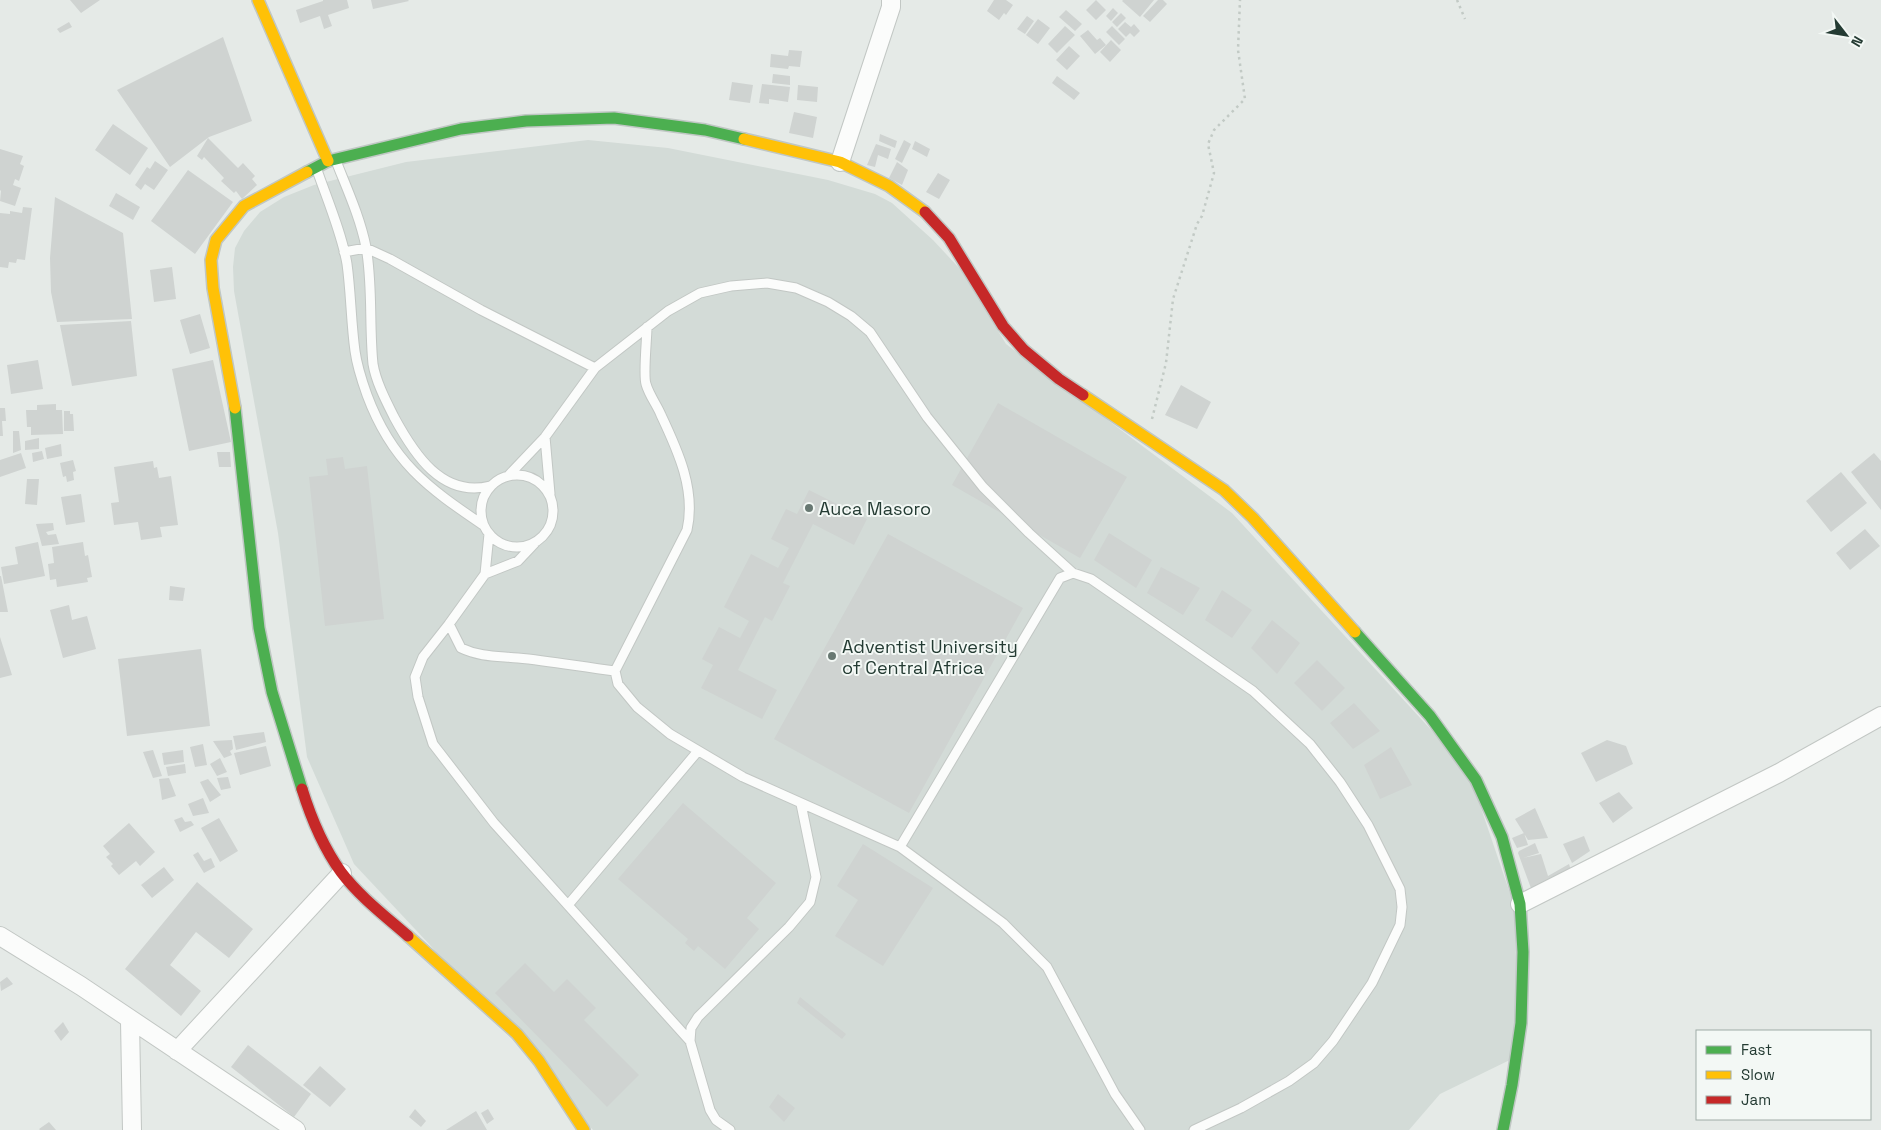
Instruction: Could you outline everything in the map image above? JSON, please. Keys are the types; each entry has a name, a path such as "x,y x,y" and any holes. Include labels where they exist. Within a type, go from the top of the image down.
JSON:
{"street":[{"path":"258,0 332,160"},
{"path":"840,162 891,7 891,0"},
{"path":"584,1130 539,1061 517,1034 371,903 342,873 330,855 310,814 272,692 260,628 251,563 235,410 218,318 211,260 216,240 244,206 332,160 461,129 526,120 614,118 705,130 840,162 889,186 924,210 949,238 1003,326 1024,350 1060,379 1224,490 1253,518 1430,716 1476,780 1502,837 1520,904 1523,952 1521,1023 1503,1130"},
{"path":"1520,904 1779,773 1881,716"},
{"path":"177,1050 342,873"},
{"path":"0,936 81,986 130,1021 177,1050 296,1130"},
{"path":"130,1021 132,1130"}],"lane":[{"path":"332,160 361,228 366,248 374,366 387,403 407,441 418,456 438,476 453,484 467,488 479,489 490,486"},
{"path":"316,167 344,252 352,309 355,353 362,380 374,412 388,439 407,466 439,495 483,525 496,542 516,548 526,547 536,542"},
{"path":"344,252 366,248 390,258 481,310 595,368"},
{"path":"508,476 545,437 595,368 668,311 700,293 731,286 767,283 796,288 828,302 851,316 870,332 927,418 983,486 1029,533 1074,573 1091,578 1253,691 1310,744 1340,782 1368,825 1400,889 1402,907 1400,925 1372,983 1333,1041 1314,1063 1290,1081 1241,1108 1194,1130"},
{"path":"647,327 645,383 662,416 681,461 690,497 691,514 687,530 614,671 618,684 637,707 670,734 698,752 744,777 801,804 900,847 1003,923 1047,967 1115,1094 1140,1130"},
{"path":"545,437 553,507 550,527 544,536 518,560 486,574 423,657 415,676 418,697 433,744 494,823 690,1041"},
{"path":"483,525 481,505 484,495 490,486 498,480 518,474 528,476 538,481 551,497"},
{"path":"486,574 489,534"},
{"path":"900,847 1060,578 1074,573"},
{"path":"449,624 461,648 474,654 614,671"},
{"path":"568,905 698,752"},
{"path":"730,1130 716,1120 710,1110 690,1041 691,1028 698,1017 789,927 810,902 816,877 801,804"}],"path":[{"path":"1147,437 1166,363 1173,299 1197,224 1202,216 1214,173 1208,144 1214,130 1246,99 1238,50 1240,0"},
{"path":"1457,0 1465,19"}],"shaded area":[{"name":"Adventist University of Central Africa","path":"588,140 668,148 828,180 875,194 892,203 933,240 960,269 1006,344 1232,513 1468,770 1515,908 1518,1056 1440,1094 1409,1130 593,1130 429,944 354,864 307,757 278,533 234,291 233,267 235,248 244,231 260,212 284,197 314,185 406,162"}],"building":[{"path":"70,0 100,0 81,13"},
{"path":"323,0 347,0 349,8 328,15 332,26 324,29 320,16 300,23 296,10"},
{"path":"371,0 408,0 409,1 373,9"},
{"path":"994,0 1006,0 1013,5 1006,15 1004,13 999,20 987,11"},
{"path":"1096,0 1106,10 1096,20 1086,10"},
{"path":"1123,0 1154,0 1140,17"},
{"path":"1158,0 1163,0 1167,4 1150,22 1143,16"},
{"path":"1113,8 1118,13 1111,21 1106,16"},
{"path":"1066,10 1082,24 1075,31 1059,17"},
{"path":"1121,13 1126,18 1117,27 1112,22"},
{"path":"1027,16 1034,21 1025,34 1017,29"},
{"path":"1038,19 1050,28 1038,44 1026,35"},
{"path":"69,22 72,27 60,33 57,29"},
{"path":"1125,22 1131,27 1134,24 1140,31 1134,37 1130,33 1126,37 1118,29"},
{"path":"1065,26 1075,35 1057,53 1048,44"},
{"path":"1112,26 1125,39 1119,45 1106,32"},
{"path":"1088,30 1097,40 1100,38 1106,45 1095,54 1080,36"},
{"path":"223,37 252,121 209,137 170,167 117,90"},
{"path":"1111,40 1121,50 1110,62 1100,52"},
{"path":"1069,46 1080,56 1067,70 1056,60"},
{"path":"789,50 802,51 800,67 789,66 788,69 770,67 771,54 788,56"},
{"path":"773,74 790,76 790,85 772,83"},
{"path":"1057,76 1080,93 1074,100 1052,83"},
{"path":"732,82 753,85 750,103 729,100"},
{"path":"762,84 790,87 788,102 769,99 769,104 759,103"},
{"path":"798,85 818,87 817,102 797,100"},
{"path":"794,112 817,117 813,138 789,133"},
{"path":"113,124 148,148 130,175 95,150"},
{"path":"880,134 897,141 895,148 879,141"},
{"path":"208,138 238,168 243,163 255,176 252,179 257,185 242,199 236,191 234,193 221,181 224,178 204,157 202,160 197,156"},
{"path":"904,140 911,144 902,163 895,159"},
{"path":"915,141 930,149 927,157 912,149"},
{"path":"876,144 891,149 888,159 878,155 875,167 867,165"},
{"path":"0,149 23,156 20,164 24,166 19,181 15,179 13,185 21,188 15,206 0,201"},
{"path":"155,161 168,170 154,190 145,184 141,190 135,185 147,167 150,169"},
{"path":"897,162 908,170 902,185 889,178"},
{"path":"188,170 233,202 195,254 151,221"},
{"path":"938,173 950,180 939,199 926,192"},
{"path":"116,193 140,207 133,220 109,206"},
{"path":"55,197 123,233 132,319 57,322 51,292 50,258"},
{"path":"23,207 32,208 25,260 17,259 16,263 9,262 8,268 0,267 0,213 10,214 10,211 22,213"},
{"path":"172,267 176,299 154,302 150,270"},
{"path":"200,314 210,348 190,354 180,320"},
{"path":"131,321 137,376 72,386 60,325"},
{"path":"38,360 43,389 11,394 7,365"},
{"path":"213,360 231,442 189,451 172,369"},
{"path":"1181,385 1211,402 1197,429 1165,415"},
{"path":"998,403 1127,477 1080,558 952,485"},
{"path":"56,404 56,410 62,410 63,434 31,435 31,427 27,427 26,410 37,410 37,405"},
{"path":"0,408 5,408 6,421 2,421 3,436 0,436"},
{"path":"64,411 70,411 70,414 73,414 74,431 64,431"},
{"path":"13,431 19,431 21,450 13,453"},
{"path":"39,438 39,449 25,450 25,441"},
{"path":"61,444 62,456 47,459 45,448"},
{"path":"42,451 44,459 33,462 32,453"},
{"path":"217,452 230,452 231,467 219,467"},
{"path":"21,453 26,468 0,477 0,460"},
{"path":"1874,453 1881,461 1881,510 1851,472"},
{"path":"343,457 345,469 367,466 384,619 325,626 309,477 328,475 326,459"},
{"path":"73,460 76,471 73,472 74,480 67,482 66,476 63,477 60,463"},
{"path":"153,461 154,468 157,467 159,478 171,476 178,525 160,527 162,537 141,540 138,522 114,525 111,503 119,502 114,467"},
{"path":"1841,472 1867,503 1831,532 1806,501"},
{"path":"27,479 39,479 37,505 25,504"},
{"path":"809,490 867,519 854,545 813,524 783,583 790,586 772,621 765,617 738,670 777,690 762,719 701,688 713,665 702,659 719,627 740,638 749,621 724,607 751,554 778,568 789,548 771,539 786,509 797,514"},
{"path":"81,494 85,522 66,525 61,497"},
{"path":"53,523 54,530 46,532 48,535 56,534 59,544 42,546 36,524"},
{"path":"1865,529 1880,546 1850,570 1836,553"},
{"path":"1109,533 1152,560 1136,588 1094,560"},
{"path":"888,534 1023,608 909,813 774,739"},
{"path":"38,542 45,576 4,584 1,567 18,564 15,547"},
{"path":"83,542 85,556 88,555 92,577 87,578 88,582 57,587 56,579 50,580 48,564 54,563 52,547"},
{"path":"1161,567 1200,588 1183,615 1147,593"},
{"path":"1,576 8,612 0,612"},
{"path":"170,586 185,588 183,601 169,600"},
{"path":"1222,590 1252,610 1232,638 1205,620"},
{"path":"69,605 72,620 87,616 96,649 63,658 50,610"},
{"path":"1272,620 1300,643 1277,674 1251,648"},
{"path":"0,637 12,675 0,678"},
{"path":"201,649 210,726 127,736 118,659"},
{"path":"1317,660 1345,688 1322,711 1294,683"},
{"path":"1354,703 1380,731 1353,749 1330,723"},
{"path":"264,732 266,742 236,750 233,736"},
{"path":"232,740 233,749 230,751 232,755 224,758 213,741"},
{"path":"1607,740 1626,746 1633,764 1596,782 1581,753"},
{"path":"203,744 207,765 195,767 190,747"},
{"path":"266,746 271,766 240,775 234,753"},
{"path":"1391,747 1412,785 1380,799 1364,765"},
{"path":"153,750 162,776 153,778 143,752"},
{"path":"183,750 184,762 164,765 162,753"},
{"path":"220,758 227,772 217,776 210,764"},
{"path":"185,764 186,773 168,776 166,767"},
{"path":"228,777 231,788 221,790 217,778"},
{"path":"169,778 176,796 162,800 159,779"},
{"path":"208,779 221,795 210,802 200,782"},
{"path":"1619,792 1633,808 1613,823 1599,803"},
{"path":"203,798 209,813 193,816 188,804"},
{"path":"683,803 776,883 747,918 759,929 725,969 698,946 694,951 685,943 688,939 618,879"},
{"path":"1535,808 1548,838 1528,840 1515,819"},
{"path":"182,817 185,822 191,821 194,825 180,832 174,820"},
{"path":"219,818 238,851 220,862 201,828"},
{"path":"129,823 155,852 140,866 136,861 119,875 111,866 113,864 106,857 110,854 103,846"},
{"path":"1524,833 1528,845 1517,848 1512,838"},
{"path":"1584,836 1590,851 1572,863 1563,844"},
{"path":"1535,843 1539,853 1523,858 1541,854 1548,876 1569,864 1572,874 1532,891 1518,853"},
{"path":"863,844 933,888 883,966 835,936 858,900 837,886"},
{"path":"198,852 204,861 211,858 215,867 204,873 193,855"},
{"path":"164,867 174,880 152,898 141,885"},
{"path":"197,882 253,929 229,958 196,932 170,965 201,991 181,1016 125,969"},
{"path":"525,963 554,992 567,979 596,1008 584,1020 639,1075 607,1107 495,993"},
{"path":"7,977 13,984 1,991 0,982"},
{"path":"800,997 846,1034 842,1039 797,1003"},
{"path":"63,1022 69,1032 61,1041 54,1031"},
{"path":"248,1045 311,1094 294,1117 231,1067"},
{"path":"320,1066 346,1089 330,1107 303,1085"},
{"path":"778,1094 795,1108 784,1122 769,1107"},
{"path":"415,1109 426,1121 421,1127 409,1117"},
{"path":"488,1109 494,1119 487,1124 481,1113"},
{"path":"476,1111 487,1130 446,1130"},
{"path":"49,1122 56,1130 39,1129"}],"traffic: fast":[{"path":"307,172 328,161 461,129 526,121 614,118 705,130 744,139"},
{"path":"235,408 259,628 272,692 302,789"},
{"path":"1355,632 1430,716 1476,780 1502,837 1520,904 1523,952 1521,1023 1503,1130"}],"traffic: slow":[{"path":"258,0 328,161"},
{"path":"744,139 840,162 889,186 925,212"},
{"path":"235,408 213,288 211,260 216,240 244,206 307,172"},
{"path":"1083,395 1224,490 1253,518 1355,632"},
{"path":"408,936 517,1034 539,1061 584,1130"}],"traffic: jam":[{"path":"925,212 949,238 1003,326 1024,350 1059,379 1083,395"},
{"path":"302,789 318,832 341,872 364,898 408,936"}],"place":[{"name":"Auca Masoro","path":"809,508"},
{"name":"Adventist University of Central Africa","path":"832,656"}]}
